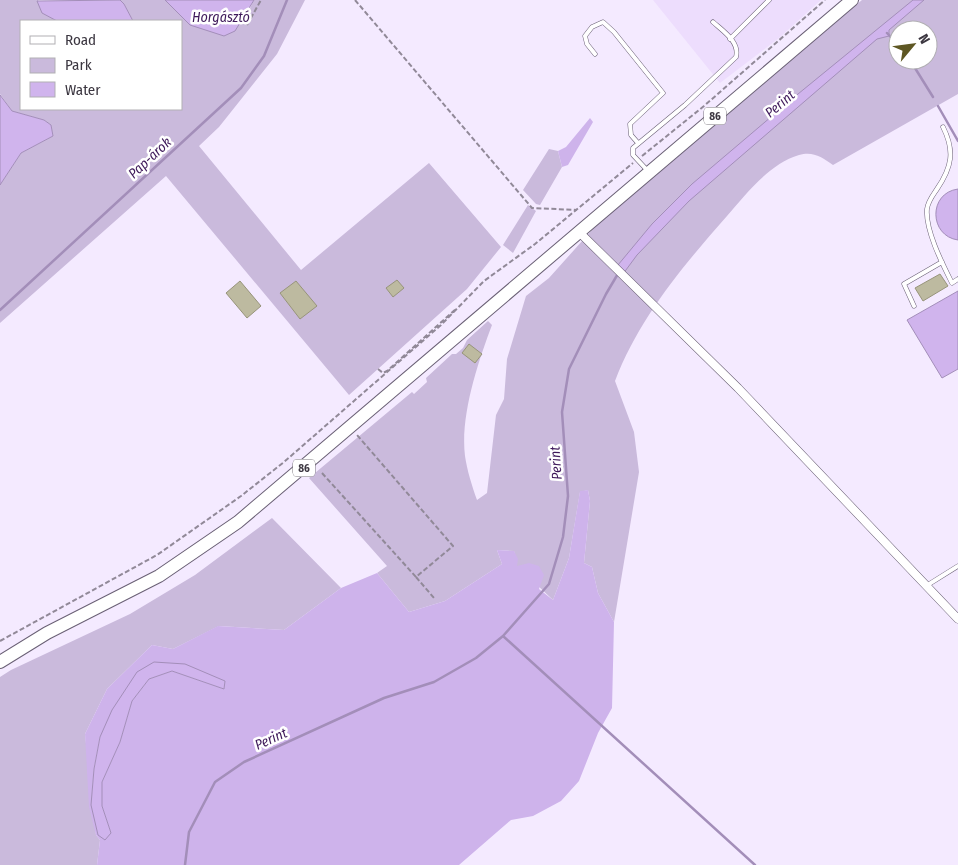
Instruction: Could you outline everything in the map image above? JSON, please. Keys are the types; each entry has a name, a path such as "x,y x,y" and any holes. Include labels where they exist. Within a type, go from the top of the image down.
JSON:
{"main road":[{"name":"86","path":"0,662 33,641 159,576 225,532 281,487 648,172 852,0"}],"street":[{"path":"579,232 600,255 738,388 958,619"}],"lane":[{"path":"730,39 769,0"},
{"path":"595,54 587,44 585,36 592,27 602,22 614,32 663,94 630,124 631,135 638,143"},
{"path":"648,172 632,152 638,143 685,105 732,61 737,52 730,39 713,22"},
{"path":"943,127 950,143 951,158 946,175 930,199 927,214 942,262 952,283 958,279"},
{"path":"914,306 904,284 942,262"},
{"path":"926,586 958,566"}],"path":[{"path":"247,25 261,0"},
{"path":"355,0 532,208 578,210"},
{"path":"0,641 145,562 182,538 268,476 458,308 484,281 578,210 704,106 825,0"},
{"path":"378,369 383,373 386,371 458,308"},
{"path":"358,436 452,546 416,577"},
{"path":"322,473 434,598"}],"shaded area":[{"path":"653,0 821,0 779,38 720,83"},
{"path":"590,118 593,122 568,165 562,167 558,151 566,147"},
{"path":"588,490 590,501 584,563 592,567 598,593 614,622 612,708 598,733 579,781 561,801 533,816 511,820 459,865 97,865 100,840 96,835 89,807 85,734 107,689 152,645 173,649 218,626 284,630 341,588 377,573 409,612 445,601 502,564 497,550 514,551 518,559 517,566 529,563 539,566 544,575 539,589 553,600 569,558 580,491","holes":["154,662 225,681 224,689 172,671 149,679 132,701 120,742 102,782 102,806 111,833 91,805 94,768 100,737"]}],"green space":[{"path":"0,0 38,0 43,13 55,20 20,20 20,110 182,110 182,20 132,20 120,0 165,0 190,25 244,20 254,0 305,0 277,54 219,127 199,146 301,270 429,163 501,247 467,289 349,395 166,176 0,323 0,185 21,153 53,136 51,125 44,120 12,111 0,94"},
{"path":"862,0 958,0 958,94 833,165 817,156 804,154 788,159 768,172 750,189 694,254 649,314 636,336 615,381 634,432 639,472 614,622 598,593 592,567 584,563 590,501 588,490 580,492 569,558 553,600 517,566 514,551 497,550 502,564 445,601 409,612 377,573 387,566 309,478 412,392 414,394 427,382 426,378 452,354 456,354 463,348 467,340 488,321 492,325 471,389 464,440 467,467 477,500 487,493 496,415 504,399 507,359 526,296 549,278 600,221"},
{"path":"549,149 558,151 562,167 540,205 536,204 523,190"},
{"path":"528,205 536,211 513,253 503,245"},
{"path":"272,518 341,588 284,630 219,626 173,649 152,645 107,689 85,734 96,835 100,840 97,865 0,865 0,677 11,670 130,614 195,575"}],"water":[{"path":"120,0 132,20 55,20 42,13 37,1"},
{"name":"Horgásztó","path":"165,0 254,0 235,31 224,36 190,25"},
{"path":"913,0 924,0 901,20 889,20"},
{"path":"888,20 888,36 877,39 689,201 637,255 620,278 613,271 652,224 692,184"},
{"path":"0,95 12,111 44,120 51,125 53,136 21,153 0,185"},
{"path":"958,189 958,240 948,237 942,231 937,223 936,215 937,206 941,198 948,192"},
{"path":"958,291 958,369 942,378 907,320"},
{"path":"154,662 185,664 225,681 224,689 172,671 149,679 132,701 120,742 102,782 102,806 111,833 105,840 98,835 91,805 94,769 100,737 112,710 137,672"}],"building":[{"path":"940,274 948,286 923,301 915,288"},
{"path":"397,280 404,288 393,297 386,288"},
{"path":"240,281 261,306 247,318 226,293"},
{"path":"296,281 317,306 300,319 280,293"},
{"path":"469,344 482,354 475,363 462,353"}],"waterway":[{"name":"Pap-árok","path":"0,310 241,88 264,56 287,0"},
{"path":"916,70 933,97"},
{"path":"938,106 958,141"},
{"name":"Perint","path":"185,865 189,832 215,782 244,762 384,698 434,682 476,658 503,636 549,584 563,537 568,496 562,412 569,369 619,272"},
{"path":"503,636 755,865"}]}
